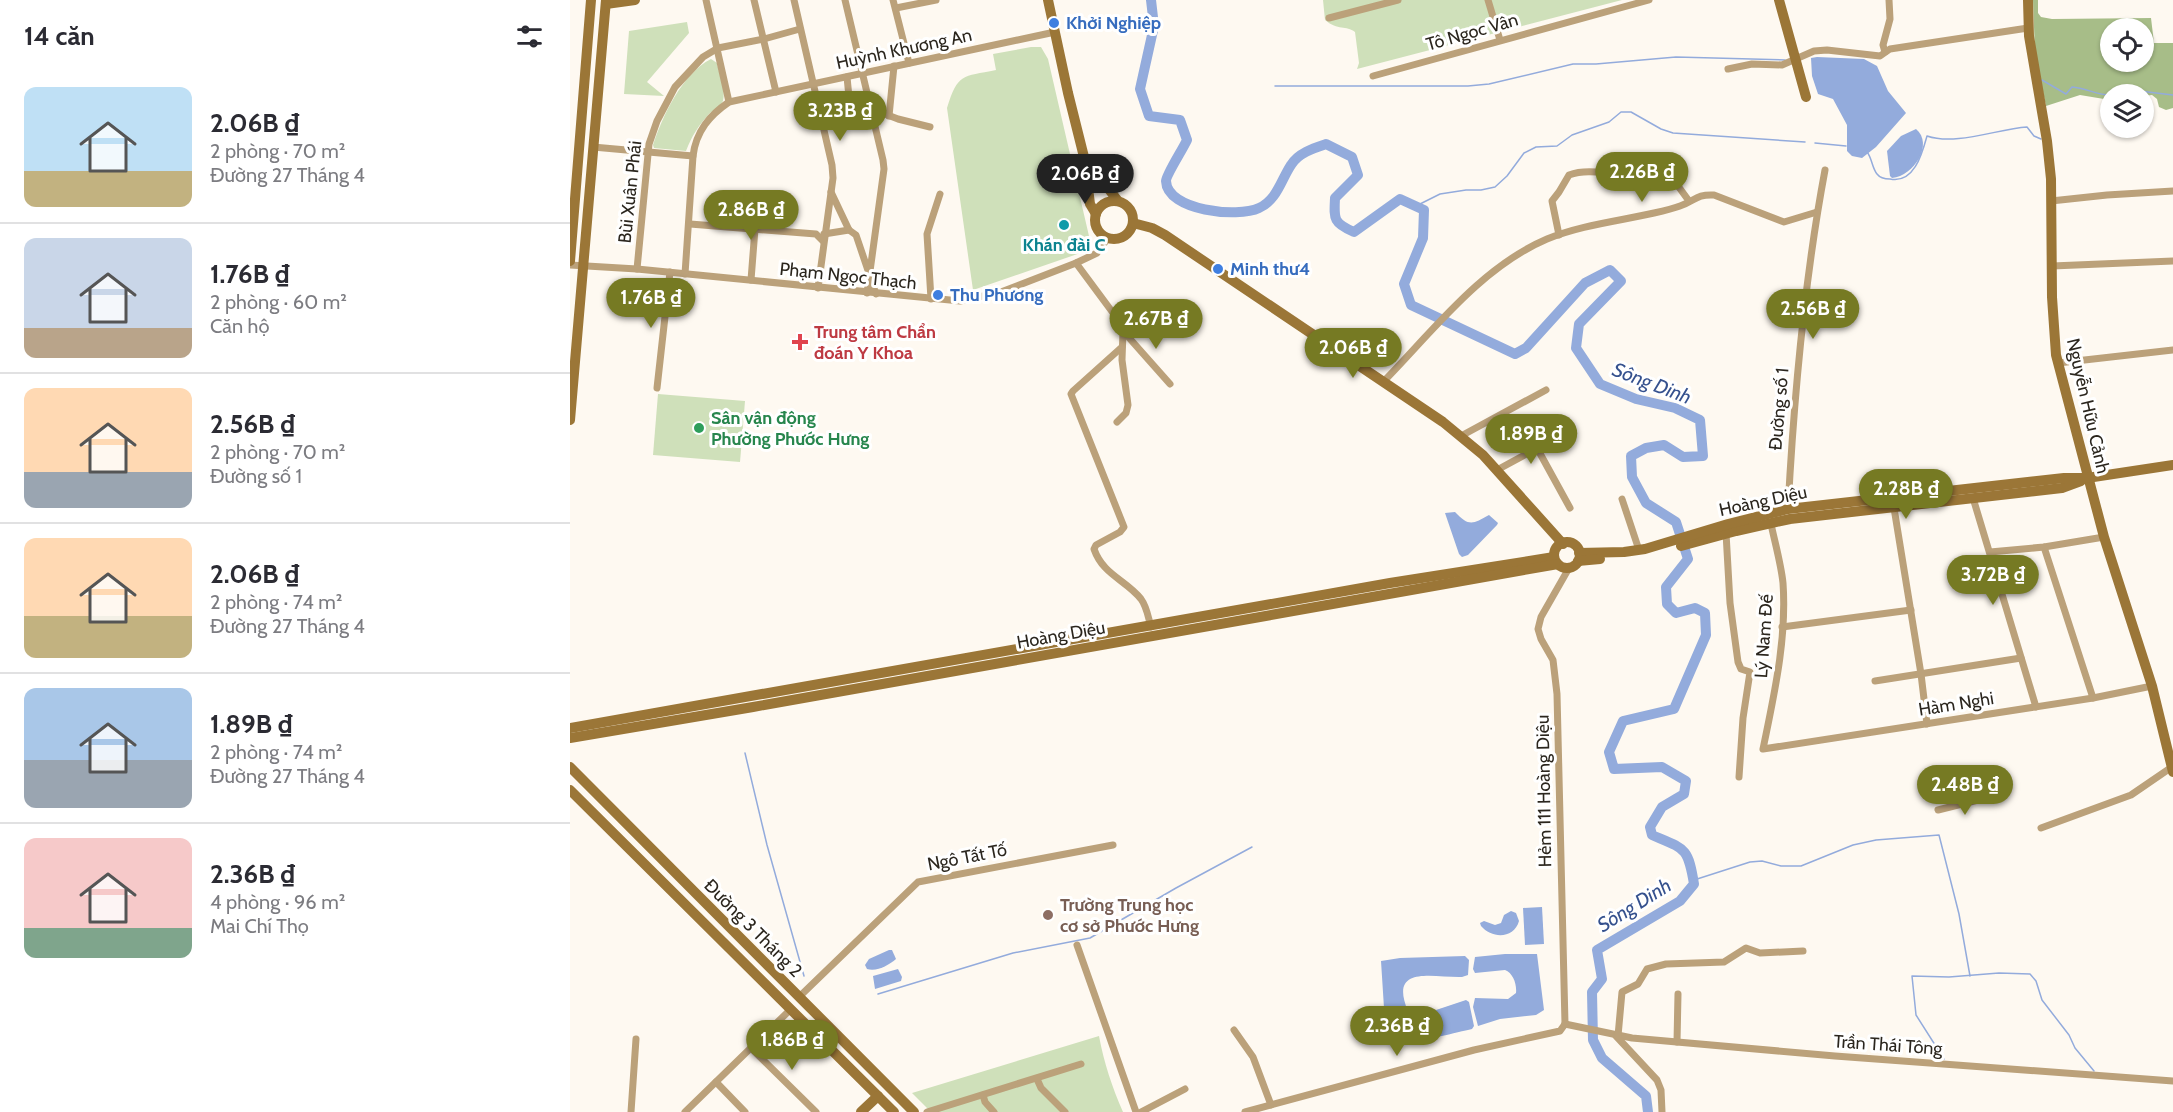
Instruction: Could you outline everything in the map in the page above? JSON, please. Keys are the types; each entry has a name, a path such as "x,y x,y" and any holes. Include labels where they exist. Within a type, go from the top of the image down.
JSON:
{"main road":[{"path":"570,263 575,137 591,0"},
{"path":"570,420 604,1 635,0"},
{"path":"1048,0 1084,157 1089,200 1096,214 1097,228 1108,238 1122,237 1127,234 1133,223 1132,212 1118,201 1084,157"},
{"path":"1779,0 1806,97"},
{"name":"Nguyễn Hữu Cảnh","path":"2028,0 2028,28 2047,141 2056,356 2104,537 2152,686 2172,770"},
{"path":"1096,214 1103,205 1118,201"},
{"path":"1133,223 1152,228 1165,235 1461,436 1497,470 1563,544"},
{"path":"2087,478 2173,465"},
{"name":"Hoàng Diệu","path":"1718,533 1790,519 2064,478 2087,478"},
{"name":"Hoàng Diệu","path":"1718,533 1788,509 1973,498 2062,488 2087,478"},
{"path":"1579,557 1633,557 1718,533"},
{"path":"1579,557 1573,544 1563,544 1556,549 1560,563 1579,557 1666,546"},
{"name":"Hoàng Diệu","path":"570,728 881,678 1560,563"},
{"name":"Hoàng Diệu","path":"570,738 1150,627 1170,628"},
{"name":"Đường 3 Tháng 2","path":"570,767 914,1112"},
{"name":"Đường 3 Tháng 2","path":"570,790 894,1112"},
{"path":"570,800 578,802 594,813"},
{"path":"861,1112 878,1096"}],"street":[{"path":"706,0 729,102"},
{"path":"754,0 776,92"},
{"path":"794,0 832,165 831,192 818,288"},
{"path":"845,0 882,149 884,169 867,294"},
{"path":"893,0 909,63"},
{"path":"896,8 936,0"},
{"path":"1329,18 1398,0"},
{"path":"1488,0 1500,40"},
{"name":"Tô Ngọc Vân","path":"1373,76 1649,0"},
{"path":"1885,52 1883,45 1890,19 1889,0"},
{"path":"1728,69 1752,64 1782,65 1814,51 1827,50 1880,56 1890,50 1931,42 2028,28"},
{"name":"Bùi Xuân Phái","path":"637,269 647,151 657,121 675,87 703,57 718,48 800,29"},
{"name":"Huỳnh Khương An","path":"686,274 696,139 704,125 729,102 1055,32"},
{"path":"889,116 894,66"},
{"path":"847,77 851,100 889,116 930,128"},
{"path":"593,147 693,156"},
{"path":"1662,164 1689,201"},
{"name":"Đường số 1","path":"1788,509 1797,374 1809,283 1810,254 1825,170"},
{"path":"1559,235 1552,201 1569,175 1575,172 1602,173 1631,178"},
{"path":"2051,201 2173,191"},
{"path":"831,192 849,230 856,235 876,294"},
{"path":"931,299 927,234 940,194"},
{"path":"1383,382 1462,298 1509,261 1545,240 1682,206 1703,194 1714,195 1784,222 1817,212"},
{"path":"690,224 816,234 823,238 849,230"},
{"path":"751,280 755,229"},
{"name":"Phạm Ngọc Thạch","path":"570,263 960,302 1001,292 1076,263 1097,253 1108,238"},
{"path":"2052,266 2173,261"},
{"path":"1076,263 1123,330 1170,384"},
{"path":"657,387 670,272"},
{"path":"1117,422 1126,413 1128,405 1122,347 1123,330"},
{"path":"1122,347 1071,394 1124,527 1094,549 1109,573 1142,600 1150,627"},
{"path":"2058,363 2173,350"},
{"path":"1461,436 1546,390"},
{"path":"1497,470 1554,439"},
{"path":"1537,448 1570,508"},
{"path":"1973,498 2036,707"},
{"path":"1622,499 1639,550"},
{"path":"1899,503 1927,724"},
{"name":"Lý Nam Đế","path":"1763,750 1778,675 1782,627 1783,581 1771,524"},
{"path":"1718,533 1738,662 1741,669 1750,672 1743,718 1739,777"},
{"path":"1990,552 2044,547 2104,537"},
{"path":"2044,547 2093,698"},
{"name":"Hẻm 111 Hoàng Diệu","path":"1560,563 1540,617 1538,629 1553,660 1557,694 1565,1024"},
{"path":"1782,627 1911,610"},
{"path":"1875,681 2021,658"},
{"name":"Hàm Nghi","path":"1763,750 2093,698 2152,686"},
{"path":"2041,828 2131,795 2172,770"},
{"path":"1938,810 1986,798"},
{"name":"Ngô Tất Tố","path":"799,997 918,882 1113,845"},
{"path":"1077,945 1136,1112"},
{"path":"1662,1112 1659,1085 1617,1036 1622,992 1638,984 1647,969 1666,964 1724,962 1746,948 1760,953 1803,951"},
{"path":"1677,1042 1678,994"},
{"path":"685,1112 791,1009"},
{"path":"1245,1112 1463,1053 1560,1031 1565,1024"},
{"name":"Trần Thái Tông","path":"1565,1024 1617,1036 1677,1042 2173,1081"},
{"path":"1234,1030 1252,1058 1271,1105"},
{"path":"631,1112 636,1039"},
{"path":"751,1048 816,1112"},
{"path":"927,1112 1081,1065"},
{"path":"1037,1079 1041,1088 1065,1112"},
{"path":"716,1082 745,1112"},
{"path":"1141,1112 1185,1089"},
{"path":"983,1095 985,1102 994,1112"}],"green space":[{"path":"1323,0 1622,0 1357,69 1359,63 1355,32 1334,26 1325,20"},
{"path":"2033,0 2038,0 2038,13 2041,17 2100,19 2100,72 2154,72 2154,43 2173,43 2173,108 2166,110 2159,107 2154,97 2154,84 2100,84 2100,98 2080,95 2046,106 2035,54"},
{"path":"687,22 689,33 647,82 664,96 624,94 629,31"},
{"path":"1041,47 1048,59 1092,249 973,290 947,108 958,82 963,78 996,70 993,54"},
{"path":"711,59 717,63 722,82 724,97 722,103 702,123 686,151 654,148 657,133 675,96 691,75"},
{"name":"Sân vận động Phường Phước Hưng","path":"658,394 745,401 740,462 653,455"},
{"path":"1099,1036 1109,1075 1123,1112 931,1112 912,1093"}],"water":[{"path":"1811,58 1864,59 1877,66 1888,91 1906,113 1876,147 1862,158 1852,156 1847,151 1847,125 1833,99 1818,94 1812,76"},
{"path":"1916,129 1923,143 1919,158 1908,172 1892,178 1887,151 1901,136"},
{"path":"1455,512 1468,522 1475,522 1489,515 1498,523 1468,555 1462,557 1445,513"},
{"path":"1542,907 1544,944 1525,945 1523,908"},
{"path":"1511,911 1516,913 1519,921 1508,934 1497,935 1481,926 1480,923 1484,921 1495,925 1501,923 1504,915"},
{"path":"892,950 896,959 879,969 867,969 865,965 869,959"},
{"path":"1537,954 1544,1010 1536,1015 1500,1019 1478,1026 1473,1007 1475,998 1508,999 1516,993 1516,990 1508,971 1475,973 1473,969 1475,957"},
{"path":"1465,956 1469,960 1468,975 1417,977 1409,980 1404,986 1403,996 1408,1011 1424,1014 1466,1000 1469,1002 1474,1026 1472,1029 1415,1041 1386,1039 1381,961 1400,958"},
{"path":"898,969 902,977 901,981 875,989 873,976"}],"waterway":[{"name":"Sông Dinh","path":"1151,0 1154,26 1140,89 1149,116 1180,120 1187,140 1166,181 1169,191 1178,199 1205,210 1221,212 1249,211 1259,208 1274,195 1298,157 1326,144 1352,157 1358,175 1335,198 1335,216 1342,226 1354,232 1400,199 1424,210 1423,238 1404,284 1411,305 1515,354 1526,348 1585,283 1610,270 1621,281 1579,324 1576,348 1600,384 1636,399 1675,408 1700,420 1703,456 1683,457 1664,445 1646,448 1631,456 1632,477 1646,503 1676,522 1688,559 1666,587 1667,604 1676,613 1695,608 1705,613 1706,635 1674,709 1623,721 1609,752 1614,769 1662,767 1686,781 1684,794 1662,807 1650,827 1652,835 1672,843 1687,856 1694,884 1680,901 1597,950 1602,979 1592,992 1593,1040 1602,1058 1646,1096 1648,1112"},
{"path":"1275,86 1468,86 1489,84 1573,64 1676,57 1785,60"},
{"path":"2042,80 2066,94 2072,87 2100,94"},
{"path":"2154,93 2173,95"},
{"path":"1416,206 1440,194 1495,187 1507,176 1524,153 1536,147 1557,146 1572,135 1609,122 1621,112 1631,112 1673,133 1805,142"},
{"path":"1867,152 1878,175 1898,179 1905,177 1916,166 1927,136 1938,139 1963,138 2027,127 2034,136 2041,139"},
{"path":"1815,143 1846,146"},
{"path":"745,753 767,845 804,976"},
{"path":"1694,880 1750,862 1762,861 1781,866 1801,866 1853,845 1876,840 1939,835 1959,914 1970,976"},
{"path":"878,994 1013,953 1090,938 1252,847"},
{"path":"1944,1059 1916,1015 1912,976 2030,974 2036,981 2042,1000 2094,1071"}],"place":[{"name":"Khởi Nghiệp","path":"1054,23"},
{"name":"Khán đài C","path":"1064,225"},
{"name":"Minh thư4","path":"1218,269"},
{"name":"Thu Phương","path":"938,295"},
{"name":"Trung tâm Chẩn đoán Y Khoa","path":"800,342"},
{"name":"Sân vận động Phường Phước Hưng","path":"699,428"},
{"name":"Trường Trung học cơ sở Phước Hưng","path":"1048,915"}]}
